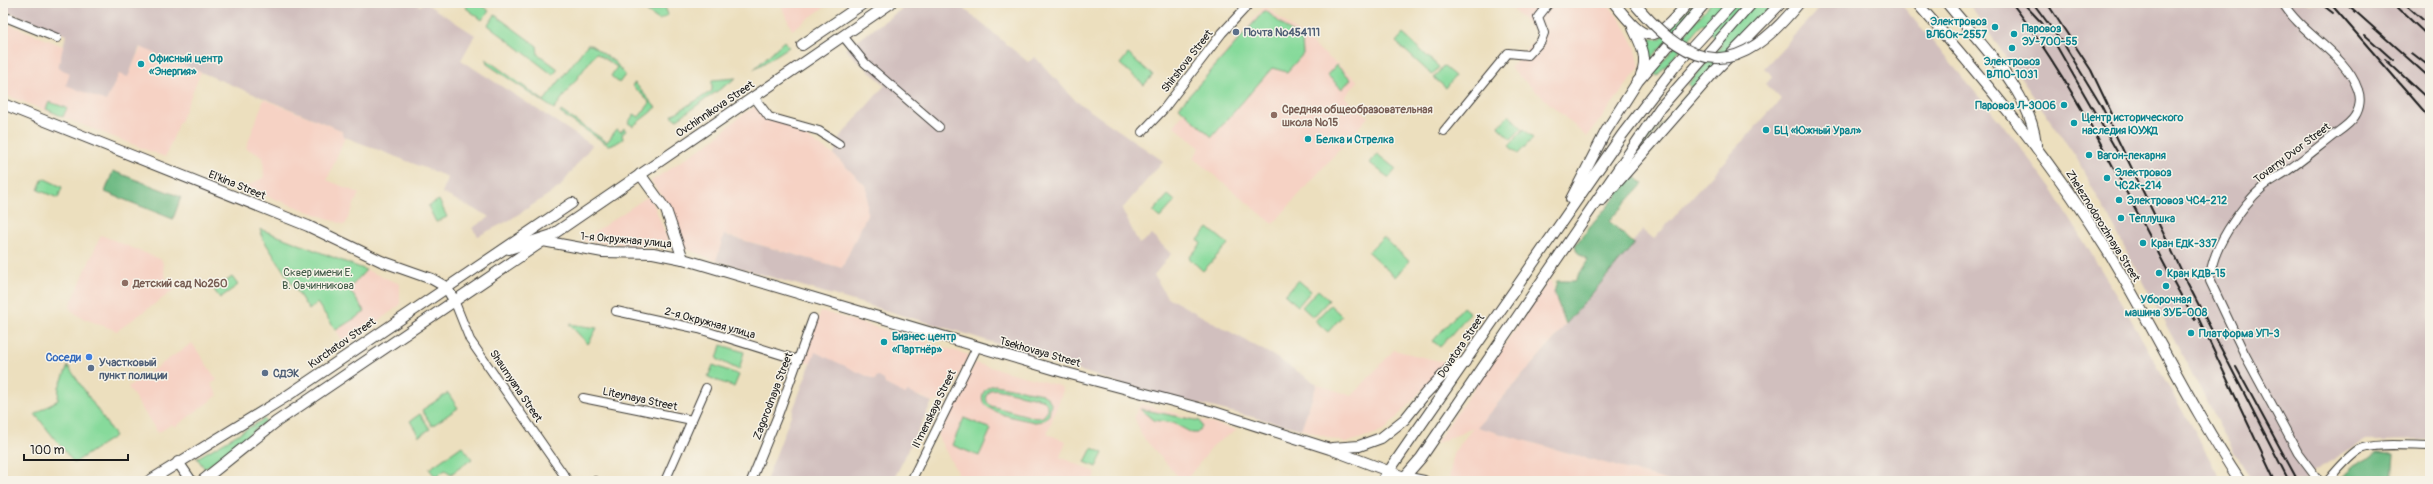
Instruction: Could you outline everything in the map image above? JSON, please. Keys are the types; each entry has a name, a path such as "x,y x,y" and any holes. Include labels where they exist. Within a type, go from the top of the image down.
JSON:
{"main road":[{"path":"802,45 864,3"},
{"name":"Ovchinnikova Street","path":"496,254 552,235 891,3"},
{"path":"1614,3 1632,26 1641,44 1645,60 1638,81"},
{"path":"1634,3 1667,39 1696,55 1714,59 1736,56 1758,44 1778,27 1800,3"},
{"path":"1632,26 1642,33 1655,34 1667,26 1688,3"},
{"path":"1559,224 1596,148 1638,81 1705,3"},
{"path":"1559,224 1644,106 1700,37 1733,3"},
{"path":"1402,479 1421,458 1575,229 1660,108 1752,3"},
{"path":"1575,229 1714,71 1781,3"},
{"name":"Zheleznodorozhnaya Street","path":"1917,3 1996,93 2036,145 2107,250 2240,481"},
{"path":"1947,3 2008,78 2024,102 2032,122 2036,145"},
{"name":"El'kina Street","path":"3,104 308,226 381,261 446,287"},
{"path":"640,174 666,210 683,259"},
{"path":"202,481 276,422 454,300 446,287 572,203"},
{"name":"Dovatora Street","path":"1382,481 1390,473 1559,224"},
{"name":"1-я Окружная улица","path":"454,300 543,241 603,252 653,252 683,259"},
{"name":"Tsekhovaya Street","path":"683,259 977,347 1214,412 1330,448 1402,479 1424,481"},
{"name":"Kurchatov Street","path":"149,481 284,398 446,287"},
{"path":"1330,448 1359,446 1381,438 1404,419 1424,394 1450,368 1465,362"},
{"path":"178,462 191,481"}],"street":[{"name":"Shirshova Street","path":"1142,132 1163,110 1222,34 1250,3"},
{"path":"1444,131 1508,53 1528,55 1541,41 1544,33 1538,17 1549,3"},
{"name":"Tovarny Dvor Street","path":"2283,3 2291,14 2339,62 2354,82 2359,95 2358,112 2355,118 2265,185 2246,204 2214,255 2210,268 2210,281 2244,353 2298,453 2319,481"},
{"path":"3,16 57,38"},
{"path":"843,36 865,63 939,127"},
{"path":"754,97 769,117 819,131 839,144"},
{"name":"Shaumyana Street","path":"454,300 470,340 568,481"},
{"name":"2-я Окружная улица","path":"616,311 699,329 798,360"},
{"name":"Zagorodnaya Street","path":"751,481 814,318"},
{"name":"Il'menskaya Street","path":"911,481 977,347"},
{"path":"665,481 706,388"},
{"name":"Liteynaya Street","path":"582,398 692,420"},
{"path":"2328,481 2338,468 2360,449 2373,446 2430,446"},
{"path":"588,481 595,481"}],"shaded area":[{"path":"3,3 414,3 420,6 425,3 475,35 461,60 592,145 560,187 508,221 478,236 472,228 490,217 442,193 448,177 345,137 341,130 140,47 128,77 119,74 106,101 66,85 70,73 58,68 66,35 3,10"},
{"path":"780,3 830,3 792,30"},
{"path":"910,3 957,3 1028,62 1035,57 1076,101 1163,161 1122,209 1139,244 1152,235 1171,254 1154,275 1167,297 1272,355 1317,384 1301,429 1137,389 960,332 716,261 724,235 842,268 867,215 867,187 834,155 840,137 885,85 845,49"},
{"path":"1506,3 1607,3 1622,22 1635,46 1640,67 1587,137 1510,68 1540,35"},
{"path":"1824,3 1900,3 2012,136 2054,193 2124,307 2222,481 1669,481 1477,427 1556,337 1588,294 1643,230 1654,239 1781,99 1766,84 1773,76 1764,68"},
{"path":"1968,3 2430,3 2430,440 2363,441 2305,477 2307,481 2253,481 2235,454 2076,157"},
{"name":"Средняя общеобразовательная школа №15","path":"1265,6 1358,81 1345,97 1368,117 1273,224 1193,158 1200,148 1174,126 1184,113 1178,108"},
{"path":"3,22 65,47 58,67 112,88 119,74 128,76 141,47 201,72 165,157 3,94"},
{"path":"264,99 341,130 345,137 327,180 359,193 345,225 245,188 264,177 263,157 246,148"},
{"path":"757,105 834,155 867,187 867,215 842,268 725,235 716,261 684,248 673,212 651,181 712,141 739,117"},
{"path":"650,195 671,248 581,241"},
{"name":"Детский сад №260","path":"101,235 162,260 165,276 174,290 117,331 80,317 69,308"},
{"path":"366,270 400,284 400,305 345,345 336,330 365,312 349,289"},
{"path":"1550,279 1565,326 1477,427 1669,481 1449,481 1453,453 1473,428 1435,444"},
{"path":"821,311 969,355 948,399 932,402 920,396 905,395 885,384 877,376 875,380 815,353 811,364 802,360"},
{"path":"192,343 217,380 211,384 218,395 175,427 172,424 158,433 128,387"},
{"path":"1394,350 1447,363 1384,431 1346,443 1301,429 1317,384 1352,396"},
{"path":"815,352 875,380 877,376 884,380 885,384 905,394 908,392 932,402 893,481 766,481"},
{"path":"975,363 1060,386 1063,390 1047,434 1066,441 1060,457 1096,472 1093,479 1089,481 962,481 937,435"},
{"path":"1141,404 1237,430 1215,444 1185,481 1182,481 1142,436 1134,416"}],"green space":[{"path":"469,3 478,3 489,11 482,20 466,8"},
{"path":"1694,3 1699,3 1650,60 1645,40 1661,38"},
{"path":"1711,3 1774,3 1710,70 1626,166 1652,130 1655,132 1692,88 1688,84 1722,45 1703,23 1657,76 1653,73"},
{"path":"665,7 668,15 659,20 647,12"},
{"path":"1265,10 1302,41 1303,54 1287,72 1272,68 1212,137 1179,107"},
{"path":"495,15 537,46 538,54 558,69 553,75 488,25"},
{"path":"1403,34 1439,67 1432,75 1396,42"},
{"path":"784,41 789,47 753,70"},
{"path":"587,45 591,45 615,62 625,75 619,83 611,76 617,67 596,53 554,109 487,64 486,59 544,101"},
{"path":"1128,54 1153,75 1144,85 1120,64"},
{"path":"1336,65 1351,79 1342,89 1327,75"},
{"path":"1443,66 1455,76 1446,88 1434,78"},
{"path":"736,78 676,120 672,115 712,91 712,80"},
{"path":"635,83 656,108 633,126 628,123 634,114 639,117 650,103 632,85"},
{"path":"49,102 67,108 63,117 46,109"},
{"path":"561,111 607,142 617,129 621,132 624,128 626,131 622,134 623,139 615,144 608,145 560,113"},
{"path":"1509,115 1522,128 1511,139 1498,127"},
{"path":"1524,129 1533,138 1518,154 1509,146"},
{"path":"1377,154 1396,169 1389,178 1370,163"},
{"path":"113,171 181,197 173,219 105,192"},
{"path":"1634,175 1643,184 1609,221 1634,244 1566,324 1554,293 1557,281 1575,281 1588,260 1577,252 1575,245"},
{"path":"43,178 62,187 58,198 38,190"},
{"path":"1168,195 1175,201 1160,218 1153,212"},
{"path":"439,200 447,217 436,222 428,206"},
{"path":"1208,228 1228,244 1203,271 1189,258 1201,244 1198,240"},
{"name":"Сквер имени Е. В. Овчинникова","path":"260,229 366,270 349,289 365,312 336,330 317,303 309,310 263,239"},
{"path":"1383,237 1409,261 1395,277 1368,252"},
{"path":"232,277 238,285 220,298 214,290"},
{"path":"1298,280 1311,291 1298,306 1285,295"},
{"path":"1318,290 1329,300 1313,317 1302,307"},
{"path":"1330,305 1342,316 1328,332 1315,321"},
{"path":"1463,307 1470,313 1440,347 1433,341"},
{"path":"569,324 597,328 588,344"},
{"path":"721,345 744,352 739,370 717,359"},
{"path":"713,365 739,375 734,387 708,377"},
{"path":"68,366 115,436 74,463 35,414 58,400 59,387"},
{"path":"995,385 1042,394 1048,398 1051,404 1049,415 1042,421 1035,422 1011,417 993,410 986,406 983,401 983,394 985,390","holes":["996,389 1042,399 1047,404 1047,412 1043,417 1036,418 991,406 987,402 986,396 990,390"]},
{"path":"448,393 458,408 432,426 422,410"},
{"path":"1140,409 1200,421 1202,427 1197,433 1192,433 1173,423 1153,420"},
{"path":"420,414 430,429 419,436 410,421"},
{"path":"964,418 991,429 979,456 952,445"},
{"path":"264,419 266,421 205,469 197,458"},
{"path":"462,446 472,459 451,474 445,470 436,477 429,469"},
{"path":"1092,448 1103,453 1096,467 1085,462"},
{"path":"2377,453 2394,454 2392,481 2337,481 2353,466"}],"railway":[{"path":"2012,3 2045,50 2075,98 2195,320"},
{"path":"2023,3 2042,23"},
{"path":"2033,3 2065,46 2102,107 2188,284 2289,481"},
{"path":"2047,3 2091,70 2112,114"},
{"path":"2320,3 2333,13"},
{"path":"2330,3 2430,118"},
{"path":"2346,3 2430,78"},
{"path":"2393,3 2430,38"},
{"path":"2404,3 2430,26"},
{"path":"2426,3 2430,5"},
{"path":"2365,35 2393,60"},
{"path":"2052,38 2118,153"},
{"path":"2412,53 2430,67"},
{"path":"2385,59 2430,101"},
{"path":"2195,311 2275,481"},
{"path":"2236,367 2298,481"}],"place":[{"name":"Электровоз ВЛ60к-2557","path":"1995,27"},
{"name":"Почта №454111","path":"1236,32"},
{"name":"Паровоз ЭУ-700-55","path":"2014,34"},
{"name":"Электровоз ВЛ10-1031","path":"2012,48"},
{"name":"Офисный центр «Энергия»","path":"141,64"},
{"name":"Паровоз Л-3006","path":"2064,105"},
{"name":"Средняя общеобразовательная школа №15","path":"1274,115"},
{"name":"Центр исторического наследия ЮУЖД","path":"2074,123"},
{"name":"БЦ «Южный Урал»","path":"1766,130"},
{"name":"Белка и Стрелка","path":"1308,139"},
{"name":"Вагон-пекарня","path":"2089,155"},
{"name":"Электровоз ЧС2к-214","path":"2107,178"},
{"name":"Электровоз ЧС4-212","path":"2119,200"},
{"name":"Теплушка","path":"2121,218"},
{"name":"Кран ЕДК-337","path":"2143,243"},
{"name":"Кран КДВ-15","path":"2159,273"},
{"name":"Детский сад №260","path":"125,283"},
{"name":"Уборочная машина 3УБ-008","path":"2166,286"},
{"name":"Платформа УП-3","path":"2191,333"},
{"name":"Бизнес центр «Партнёр»","path":"884,342"},
{"name":"Соседи","path":"89,357"},
{"name":"Участковый пункт полиции","path":"91,368"},
{"name":"СДЭК","path":"265,373"}]}
